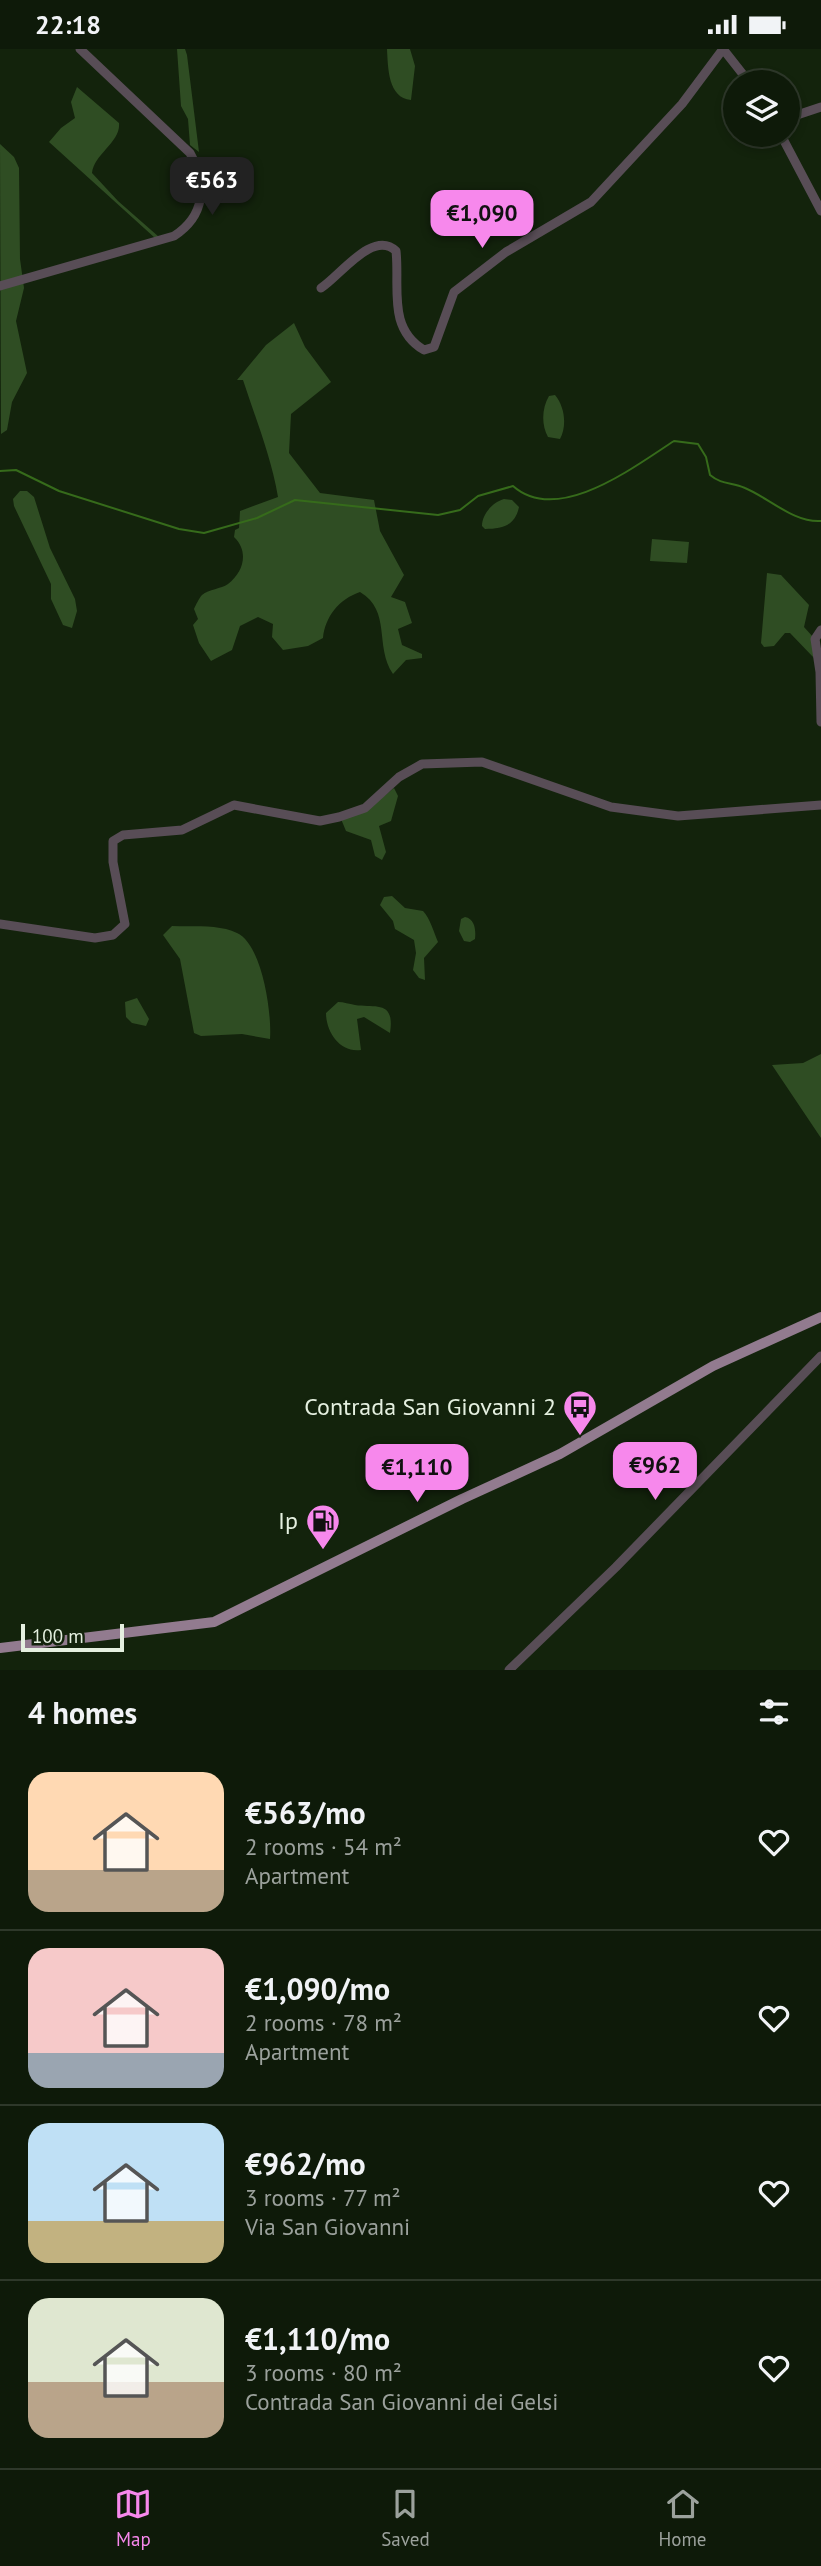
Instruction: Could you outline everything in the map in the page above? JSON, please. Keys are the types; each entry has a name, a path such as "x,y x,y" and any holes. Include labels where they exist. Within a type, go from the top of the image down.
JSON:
{"main road":[{"path":"0,1648 214,1622 462,1499 560,1454 713,1366 821,1317"}],"street":[{"path":"0,286 174,236 191,225 199,211 201,194 196,163 190,153 80,49"},
{"path":"321,288 356,258 380,243 390,245 396,251 399,324 410,342 424,350 434,347 454,292 506,251 591,202 682,104 723,49 740,70"},
{"path":"800,114 821,107"},
{"path":"787,147 821,211"},
{"path":"821,631 815,639 820,672 821,722"},
{"path":"0,924 95,938 113,935 125,924 113,862 113,841 123,835 182,830 234,805 320,821 338,817 365,808 399,777 422,764 482,762 611,807 678,816 821,805"},
{"path":"509,1670 616,1567 821,1356"}],"green space":[{"path":"177,49 185,49 187,55 199,152 190,145 188,119 181,106"},
{"path":"387,49 410,49 415,66 411,100 403,98 394,88 389,73"},
{"path":"77,87 119,123 116,136 97,160 92,173 118,201 159,237 155,238 49,142 61,128 75,118 71,102"},
{"path":"0,144 14,157 19,168 20,259 24,288 16,321 27,373 12,402 7,430 1,434"},
{"path":"294,323 305,347 331,382 291,414 289,453 320,493 374,500 380,531 404,575 391,597 405,602 412,623 398,629 402,645 422,654 422,658 406,660 393,674 384,652 376,609 360,592 346,599 334,610 323,638 308,646 283,650 272,637 273,624 258,617 240,626 232,650 211,661 199,643 193,625 198,619 194,609 201,596 228,584 241,568 242,549 234,537 235,530 239,528 240,511 278,497 243,380 237,380 266,345"},
{"path":"555,395 564,417 560,439 548,437 543,421 549,396"},
{"path":"20,491 27,491 34,497 50,548 75,599 77,611 72,628 63,625 51,599 51,584 14,506 13,499"},
{"path":"504,499 512,500 519,507 514,518 502,527 485,529 482,522 486,513"},
{"path":"652,539 689,542 687,563 650,561"},
{"path":"767,573 781,575 809,605 804,627 813,637 814,658 790,633 785,633 774,646 764,647 761,643"},
{"path":"394,788 398,796 391,821 379,826 386,852 382,860 375,856 371,840 346,831 341,819 368,809"},
{"path":"392,896 405,908 423,911 438,942 424,958 425,980 419,978 413,970 416,953 414,940 395,929 393,921 380,905 384,897"},
{"path":"465,917 473,922 475,929 475,939 470,942 464,941 459,931 461,919"},
{"path":"172,926 222,928 237,933 246,940 264,980 270,1039 242,1034 201,1036 194,1033 180,959 163,935"},
{"path":"137,998 149,1019 146,1026 132,1023 126,1017 125,1002"},
{"path":"338,1002 377,1006 387,1010 391,1022 390,1033 364,1017 357,1019 361,1050 341,1045 332,1034 326,1013"},
{"path":"821,1054 821,1138 772,1065 803,1063"}],"waterway":[{"path":"0,471 16,470 59,491 179,529 204,533 257,518 295,500 438,515 460,510 478,496 513,486 531,497 552,499 573,496 618,477 674,441 698,444 706,457 710,475 714,478 754,492 801,518 821,521"}],"place":[{"name":"Contrada San Giovanni 2","path":"580,1437"},
{"name":"Ip","path":"323,1551"}]}
